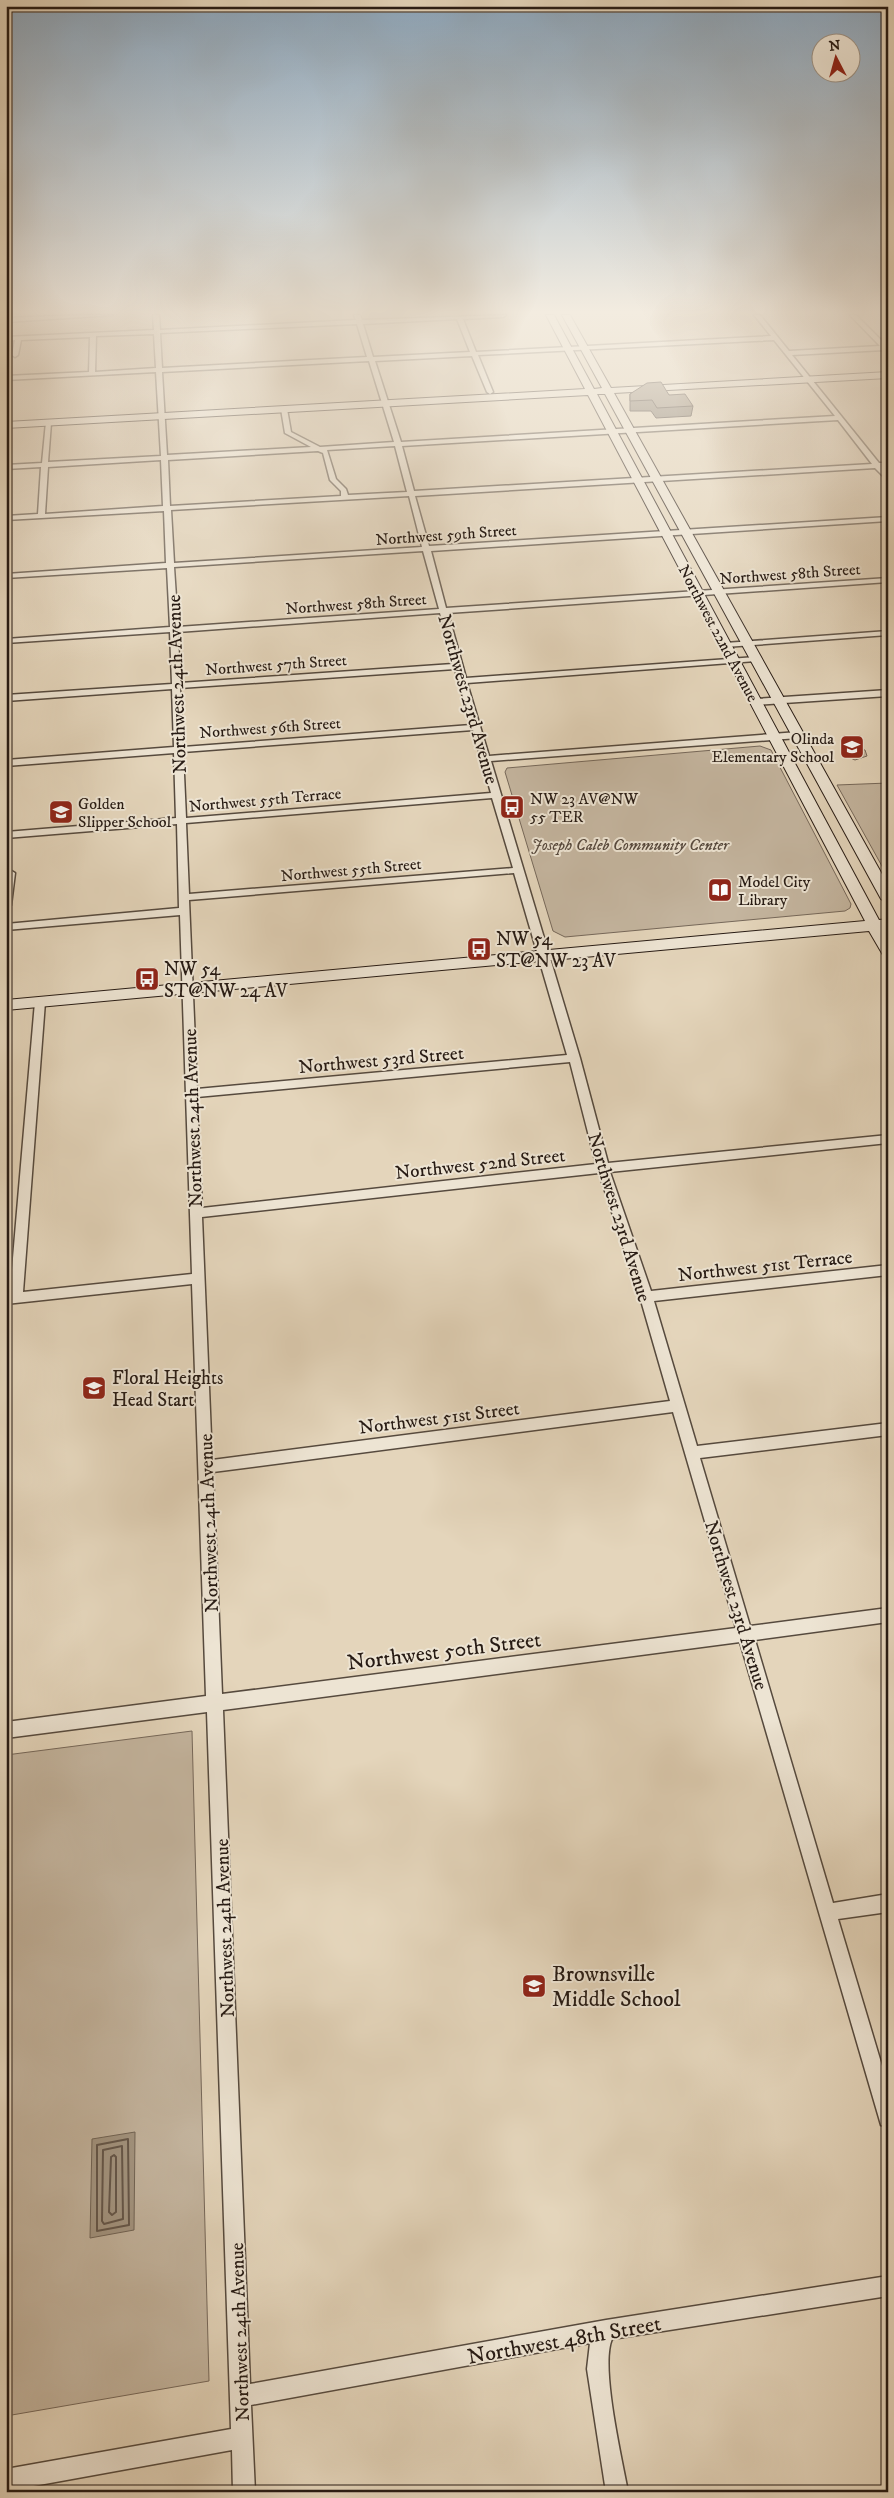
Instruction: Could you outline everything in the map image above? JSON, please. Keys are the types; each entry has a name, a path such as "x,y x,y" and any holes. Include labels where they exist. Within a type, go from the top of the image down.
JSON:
{"main road":[{"name":"Northwest 22nd Avenue","path":"630,432 888,899"},
{"name":"Northwest 22nd Avenue","path":"613,433 774,737 881,925 888,951"},
{"path":"6,1005 881,925"}],"street":[{"path":"41,516 47,432"},
{"name":"Northwest 24th Avenue","path":"162,432 174,630 182,821 197,1278 207,1467 244,2492"},
{"path":"288,432 326,452 333,480 344,490 345,499"},
{"name":"Northwest 23rd Avenue","path":"394,432 458,666 574,1058 602,1168 646,1298 691,1453 747,1633 888,2118"},
{"path":"6,468 316,448 625,432"},
{"path":"850,432 888,479"},
{"path":"6,518 167,510 888,465"},
{"name":"Northwest 59th Street","path":"6,576 888,519"},
{"name":"Northwest 58th Street","path":"6,641 888,580"},
{"path":"725,645 888,633"},
{"path":"463,681 756,659"},
{"name":"Northwest 57th Street","path":"6,698 458,666"},
{"path":"755,702 888,693"},
{"name":"Northwest 56th Street","path":"6,763 476,727"},
{"path":"486,759 798,736"},
{"name":"Northwest 55th Terrace","path":"6,835 497,795"},
{"name":"Northwest 55th Street","path":"185,897 519,870"},
{"path":"6,905 10,873"},
{"path":"6,927 185,911"},
{"path":"40,1002 11,1299 197,1278"},
{"name":"Northwest 53rd Street","path":"191,1094 574,1058"},
{"name":"Northwest 52nd Street","path":"195,1213 602,1168 888,1140"},
{"name":"Northwest 51st Terrace","path":"646,1298 888,1270"},
{"name":"Northwest 51st Street","path":"207,1467 677,1406"},
{"path":"691,1453 888,1428"},
{"name":"Northwest 50th Street","path":"6,1730 888,1616"},
{"path":"828,1912 888,1903"},
{"name":"Northwest 48th Street","path":"241,2396 606,2330 888,2286"},
{"path":"606,2330 600,2345 598,2369 618,2492"},
{"path":"6,2480 242,2438"}],"green space":[{"name":"Joseph Caleb Community Center","path":"760,746 771,750 851,904 850,908 845,911 565,937 553,931 505,772 507,768"},
{"path":"853,747 865,750 867,756 855,760 846,756 844,750"},
{"path":"888,783 888,877 837,785"},
{"path":"192,1731 209,2381 6,2416 6,1755"}],"water":[{"path":"135,2132 134,2230 90,2238 92,2139"}],"place":[{"name":"Olinda Elementary School","path":"852,747"},
{"name":"NW 23 AV@NW 55 TER","path":"512,807"},
{"name":"Golden Slipper School","path":"61,812"},
{"name":"Model City Library","path":"720,890"},
{"name":"NW 54 ST@NW 23 AV","path":"479,949"},
{"name":"NW 54 ST@NW 24 AV","path":"147,979"},
{"name":"Floral Heights Head Start","path":"94,1388"},
{"name":"Brownsville Middle School","path":"534,1986"}]}
